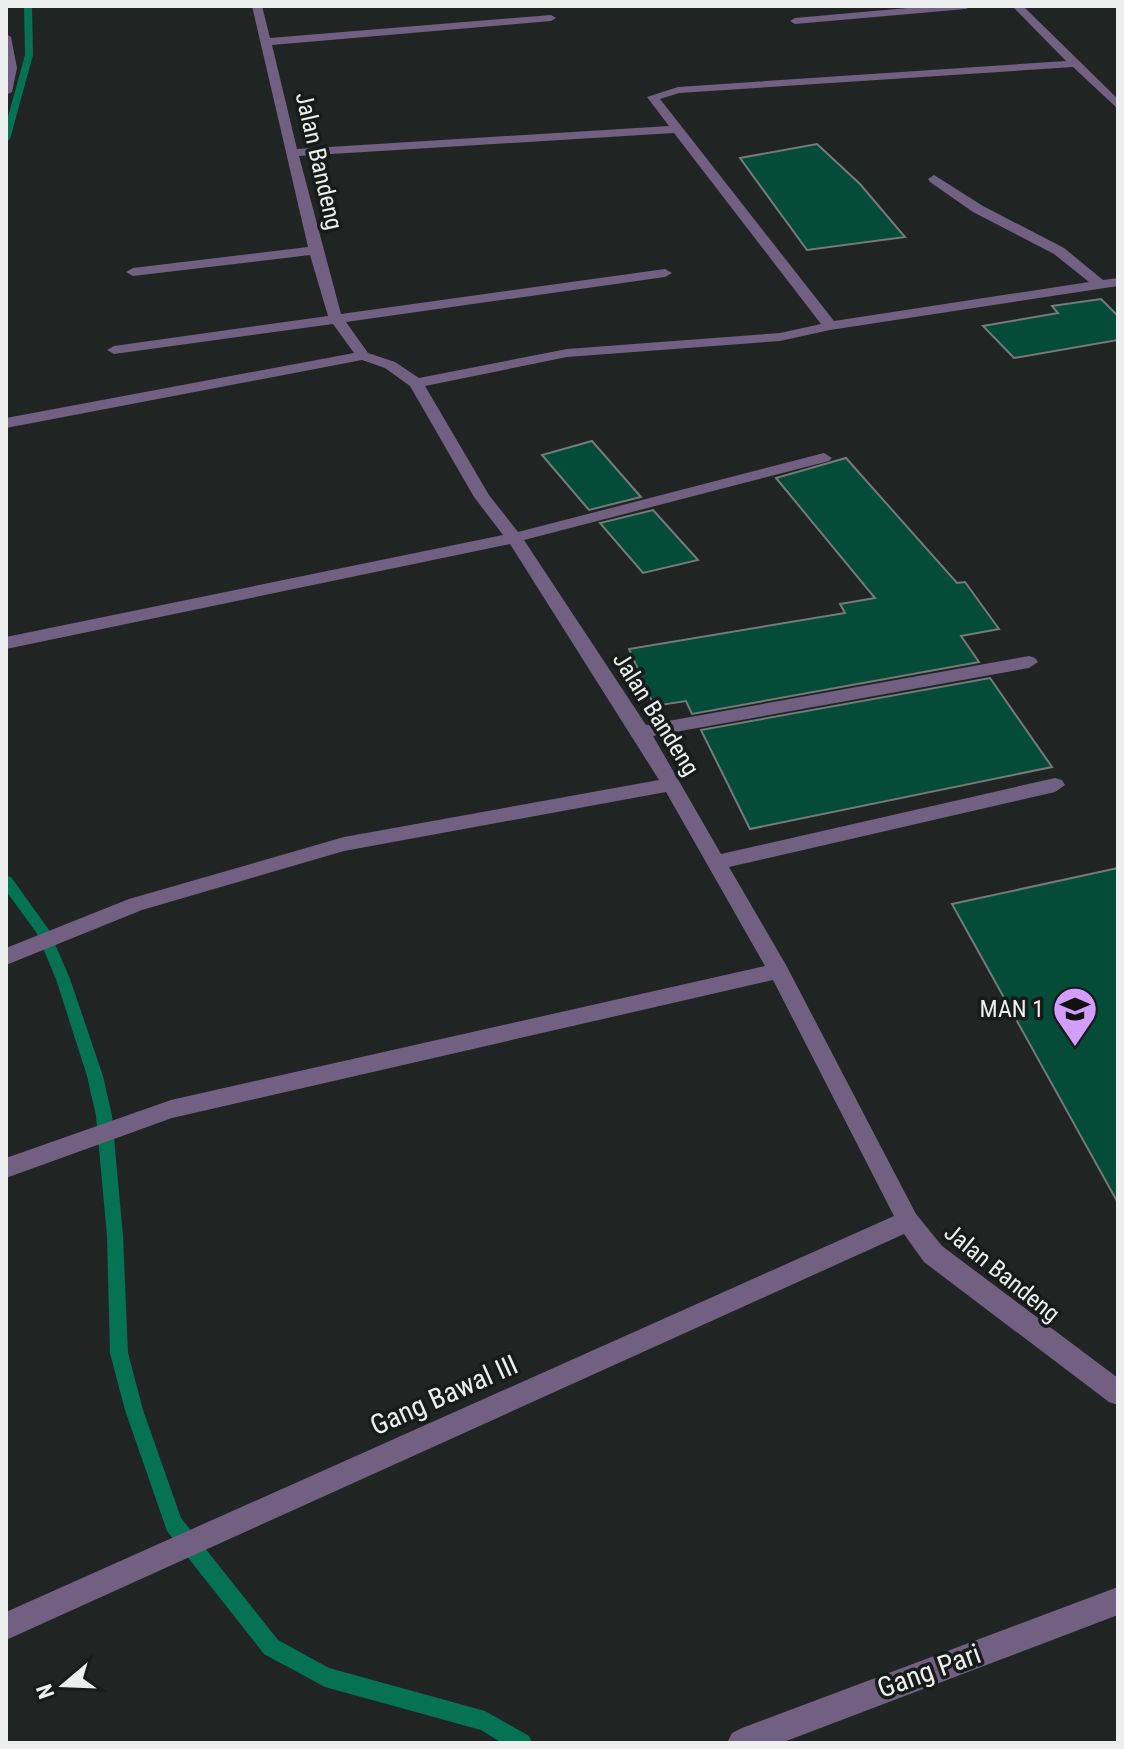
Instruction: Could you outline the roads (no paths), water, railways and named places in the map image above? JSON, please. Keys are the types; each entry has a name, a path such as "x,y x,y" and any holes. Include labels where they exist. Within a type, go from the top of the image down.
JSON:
{"street":[{"name":"Jalan Bandeng","path":"257,6 315,250 335,317 363,356 390,365 416,383 482,497 514,538 641,732 779,971 908,1221 945,1264 1118,1393"},
{"path":"795,21 966,6"},
{"path":"1017,6 1118,106"},
{"path":"265,42 551,18"},
{"path":"6,37 11,68 6,92"},
{"path":"830,326 674,129 653,97 660,92 1074,64"},
{"path":"293,153 674,129"},
{"path":"934,179 978,209 1059,251 1100,285"},
{"path":"133,272 315,250"},
{"path":"114,350 665,273"},
{"path":"416,383 567,353 780,337 830,326 1118,282"},
{"path":"6,423 363,356"},
{"path":"6,643 514,538 824,458"},
{"path":"641,732 1029,662"},
{"path":"7,957 136,904 344,844 672,784"},
{"path":"717,862 1055,785"},
{"path":"6,1168 171,1109 779,971"},
{"name":"Gang Bawal III","path":"6,1626 908,1221"},
{"name":"Gang Pari","path":"742,1743 1118,1601"}],"waterway":[{"path":"6,139 29,55 28,6"},
{"path":"6,881 42,930 63,979 95,1076 104,1116 115,1236 119,1353 134,1410 174,1524 271,1647 325,1677 485,1721 522,1743"}],"place":[{"name":"MAN 1","path":"1075,1048"}]}
